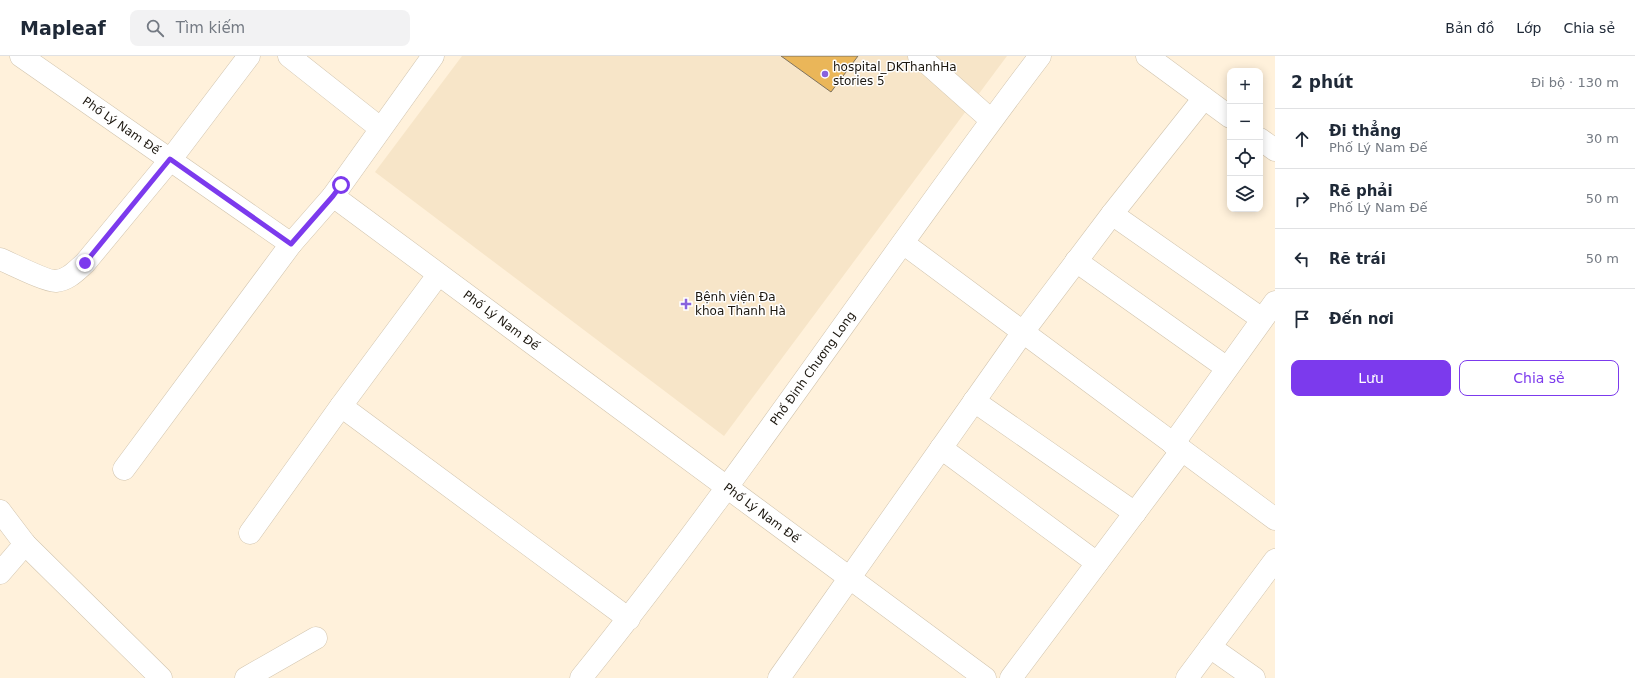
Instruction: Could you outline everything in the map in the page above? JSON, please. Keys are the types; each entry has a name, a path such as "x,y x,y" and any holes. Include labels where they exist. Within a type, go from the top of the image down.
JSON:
{"street":[{"name":"Phố Lý Nam Đế","path":"21,56 291,244"},
{"path":"0,259 54,282 74,274 85,263 170,159 249,56"},
{"path":"289,56 380,128"},
{"path":"124,469 291,244 333,196 380,128 433,56"},
{"path":"919,56 991,120"},
{"name":"Phố Đinh Chương Long","path":"581,678 629,619 727,488 991,120 1040,56"},
{"path":"1147,56 1227,115"},
{"path":"779,678 1023,332 1112,214 1204,98"},
{"path":"1261,140 1275,150"},
{"name":"Phố Lý Nam Đế","path":"333,196 985,678"},
{"path":"1112,214 1262,319"},
{"path":"903,243 1275,519"},
{"path":"1076,261 1227,368"},
{"path":"250,534 341,406 438,275"},
{"path":"1011,678 1135,512 1178,447 1227,368 1275,302"},
{"path":"974,401 1135,512"},
{"path":"341,406 629,619"},
{"path":"941,448 1097,563"},
{"path":"0,511 25,544 161,678"},
{"path":"0,573 25,544"},
{"path":"1187,678 1275,560"},
{"path":"246,678 316,638"},
{"path":"1210,647 1254,678"}],"shaded area":[{"name":"Bệnh viện Đa khoa Thanh Hà","path":"462,56 1007,56 724,436 375,172"}],"building":[{"name":"hospital_DKThanhHa stories 5","path":"781,56 858,56 831,92"}],"place":[{"name":"hospital_DKThanhHa stories 5","path":"825,74"},
{"name":"Bệnh viện Đa khoa Thanh Hà","path":"686,304"}],"route":[{"path":"85,263 170,159 291,244 341,185"}]}
